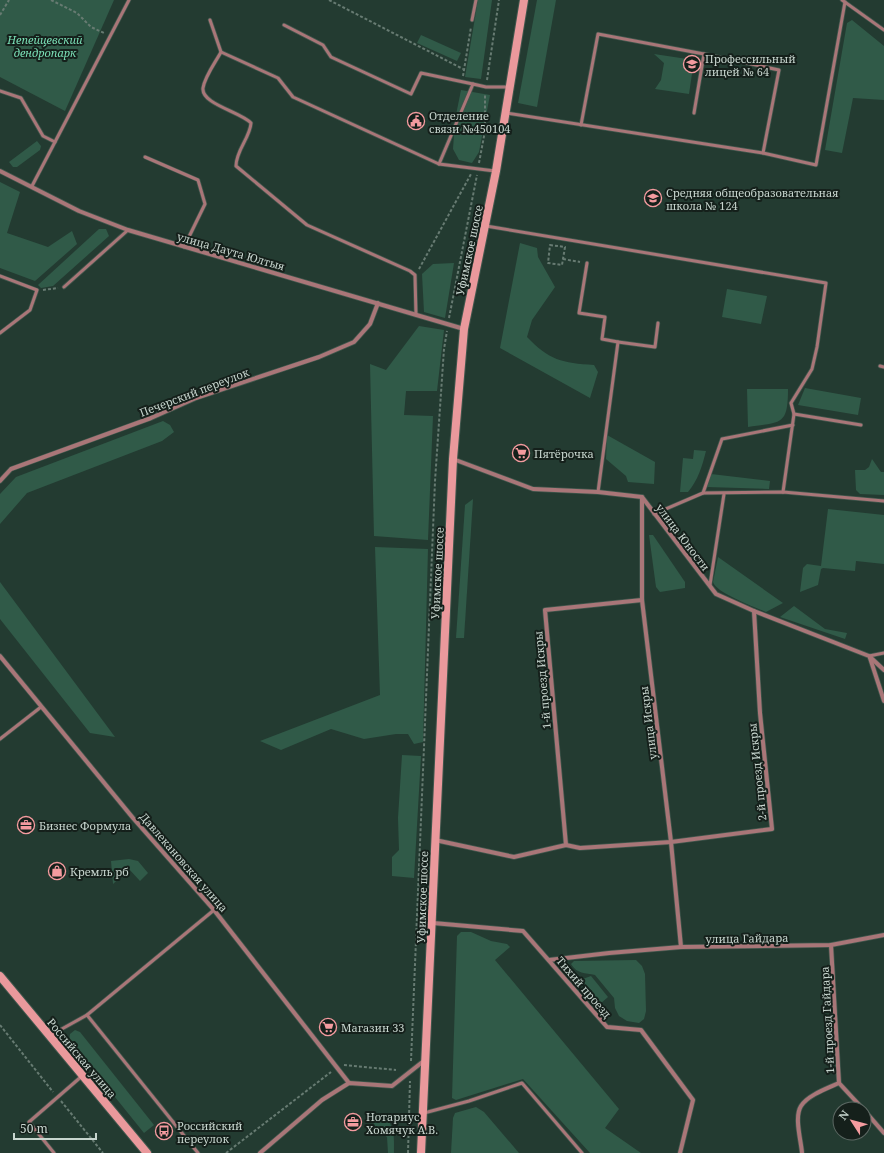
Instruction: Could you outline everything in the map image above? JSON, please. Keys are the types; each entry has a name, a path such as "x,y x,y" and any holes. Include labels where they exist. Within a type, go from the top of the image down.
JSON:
{"main road":[{"name":"Уфимское шоссе","path":"421,1153 433,923 435,840 453,459 464,329 496,171 524,0"},
{"name":"Российская улица","path":"0,976 147,1153"}],"street":[{"name":"улица Даута Юлтыя","path":"0,171 79,211 128,230 464,329"},
{"name":"Печерский переулок","path":"0,481 11,470 151,418 196,398 319,357 354,342 370,324 378,303"},
{"name":"улица Юности","path":"453,459 533,489 598,492 642,497 709,587 716,594 754,611 869,656 884,670"},
{"name":"улица Искры","path":"642,497 642,600 671,842 681,948"},
{"name":"1-й проезд Искры","path":"566,845 545,610 642,600"},
{"name":"2-й проезд Искры","path":"671,842 772,829 760,712 754,611"},
{"name":"Давлекановская улица","path":"0,656 133,818 214,910 349,1084"},
{"path":"869,656 884,701"},
{"path":"435,840 514,857 566,845 580,848 671,842"},
{"name":"Тихий проезд","path":"433,923 523,931 607,1027 641,1030 693,1100 680,1153"},
{"name":"улица Гайдара","path":"549,960 609,953 681,948 831,945 884,935"},
{"name":"1-й проезд Гайдара","path":"831,945 839,1082 855,1101"},
{"path":"260,1153 322,1100 349,1084 392,1086 426,1060"},
{"path":"802,1153 798,1117 801,1106 807,1100 839,1082"},
{"name":"1-й проезд Гайдара","path":"872,1120 884,1133"}],"lane":[{"path":"32,186 129,0"},
{"path":"472,20 476,0"},
{"path":"506,112 581,126 763,153 816,165 843,1 884,30"},
{"path":"210,20 221,52 203,90 205,97 211,102 246,118 251,123 251,128 236,161 236,166 307,225 410,271 415,275 416,315"},
{"path":"284,25 322,45 331,57 411,94 421,73 486,87 510,87"},
{"path":"581,126 598,34 779,70 763,153"},
{"path":"221,52 278,78 293,96 439,164 496,171"},
{"path":"694,113 704,54"},
{"path":"439,164 473,84"},
{"path":"0,90 21,98 43,136 55,142"},
{"path":"145,157 198,180 205,204 184,247"},
{"path":"485,225 826,284 818,347 812,369 791,403 794,414 783,492"},
{"path":"64,287 128,230"},
{"path":"587,263 579,312 605,317 602,339 655,347 658,323"},
{"path":"0,276 37,290 30,310 0,334"},
{"path":"598,492 618,342"},
{"path":"880,366 884,367"},
{"path":"794,414 861,425"},
{"path":"703,493 722,438 793,425"},
{"path":"654,514 703,493 724,494 783,492 884,501"},
{"path":"709,587 724,494"},
{"path":"869,656 884,653"},
{"path":"0,739 41,707"},
{"path":"49,1036 86,1015 214,910"},
{"path":"86,1015 198,1153"},
{"path":"54,1153 29,1122 82,1076"},
{"path":"422,1113 469,1101 522,1083 582,1153"}],"path":[{"path":"0,15 9,0"},
{"path":"51,0 77,13 91,27 110,36"},
{"path":"329,0 463,69"},
{"path":"462,83 463,69 472,20"},
{"path":"415,275 474,168"},
{"path":"550,245 565,247 563,259 562,265 548,263 550,245"},
{"path":"563,259 587,263"},
{"path":"37,290 64,287"},
{"path":"0,1025 103,1153"},
{"path":"226,1153 337,1067 346,1065 396,1070"}],"green space":[{"name":"Непейцевский дендропарк","path":"0,0 114,0 65,111 0,77"},
{"path":"478,0 492,0 481,79 465,77"},
{"path":"537,0 556,0 537,107 518,103"},
{"path":"852,20 884,46 884,100 853,98 842,153 825,150 847,23"},
{"path":"421,35 461,53 457,61 417,43"},
{"path":"654,54 694,60 689,94 655,89 661,80 664,63"},
{"path":"461,90 490,95 479,152 472,163 459,160 453,149 455,120"},
{"path":"37,141 41,146 40,150 17,167 13,167 9,162"},
{"path":"0,182 20,192 7,233 48,247 72,231 77,244 35,281 0,268"},
{"path":"99,229 106,229 109,236 53,286 41,288 38,285"},
{"path":"520,243 537,248 538,257 555,287 532,320 527,337 542,351 557,359 573,363 594,365 598,372 590,398 500,348"},
{"path":"454,263 445,318 424,312 422,274 433,264"},
{"path":"727,289 767,296 761,324 722,317"},
{"path":"419,326 444,330 437,391 406,391 404,415 433,416 428,540 374,536 370,364 386,370"},
{"path":"805,388 861,398 858,415 798,405"},
{"path":"747,389 788,389 788,401 784,416 775,423 748,427"},
{"path":"163,421 170,425 174,432 162,441 27,493 0,524 0,494 16,477"},
{"path":"607,435 655,462 654,484 628,482 626,476 606,459"},
{"path":"694,450 706,451 701,468 697,478 688,492 680,492 683,458 693,459"},
{"path":"872,459 881,472 884,472 884,495 860,494 856,490 855,470 865,470 869,467"},
{"path":"711,474 770,481 769,489 707,487"},
{"path":"473,499 464,638 456,638 465,505"},
{"path":"828,509 884,515 884,564 856,561 855,571 823,568 821,569 818,585 800,592 803,568 807,564 821,566"},
{"path":"649,535 653,535 685,582 685,588 660,592 656,587"},
{"path":"375,547 428,549 423,742 414,744 408,734 396,734 364,739 331,729 281,750 260,741 380,695"},
{"path":"718,557 783,603 766,612 721,591 713,582"},
{"path":"0,582 115,737 90,733 0,619"},
{"path":"794,606 825,629 847,633 845,639 780,617"},
{"path":"402,755 421,756 414,878 392,876 392,857 399,850 398,818"},
{"path":"129,859 138,861 148,873 140,881 129,869 113,884 111,861"},
{"path":"461,932 471,932 491,941 507,944 510,947 495,960 619,1109 605,1128 641,1153 590,1153 523,1079 456,1100 452,1098 457,936"},
{"path":"636,960 642,966 645,974 646,1011 644,1019 639,1023 627,1021 619,1016 615,1008 614,998 595,975 576,970 571,964 574,961"},
{"path":"591,976 608,997 600,1004 580,980"},
{"path":"75,1030 80,1032 154,1125 144,1133 69,1040 70,1034"},
{"path":"476,1107 484,1112 519,1153 451,1153 453,1118 455,1113"},
{"path":"378,1115 384,1117 391,1125 394,1136 394,1153 388,1153 387,1137 372,1127"}],"place":[{"name":"Профессильный лицей № 64","path":"692,64"},
{"name":"Отделение связи №450104","path":"416,121"},
{"name":"Средняя общеобразовательная школа № 124","path":"653,198"},
{"name":"Пятёрочка","path":"521,453"},
{"name":"Бизнес Формула","path":"26,825"},
{"name":"Кремль рб","path":"57,871"},
{"name":"Магазин 33","path":"328,1027"},
{"name":"Нотариус Хомячук А.В.","path":"353,1122"},
{"name":"Российский переулок","path":"164,1131"}]}
